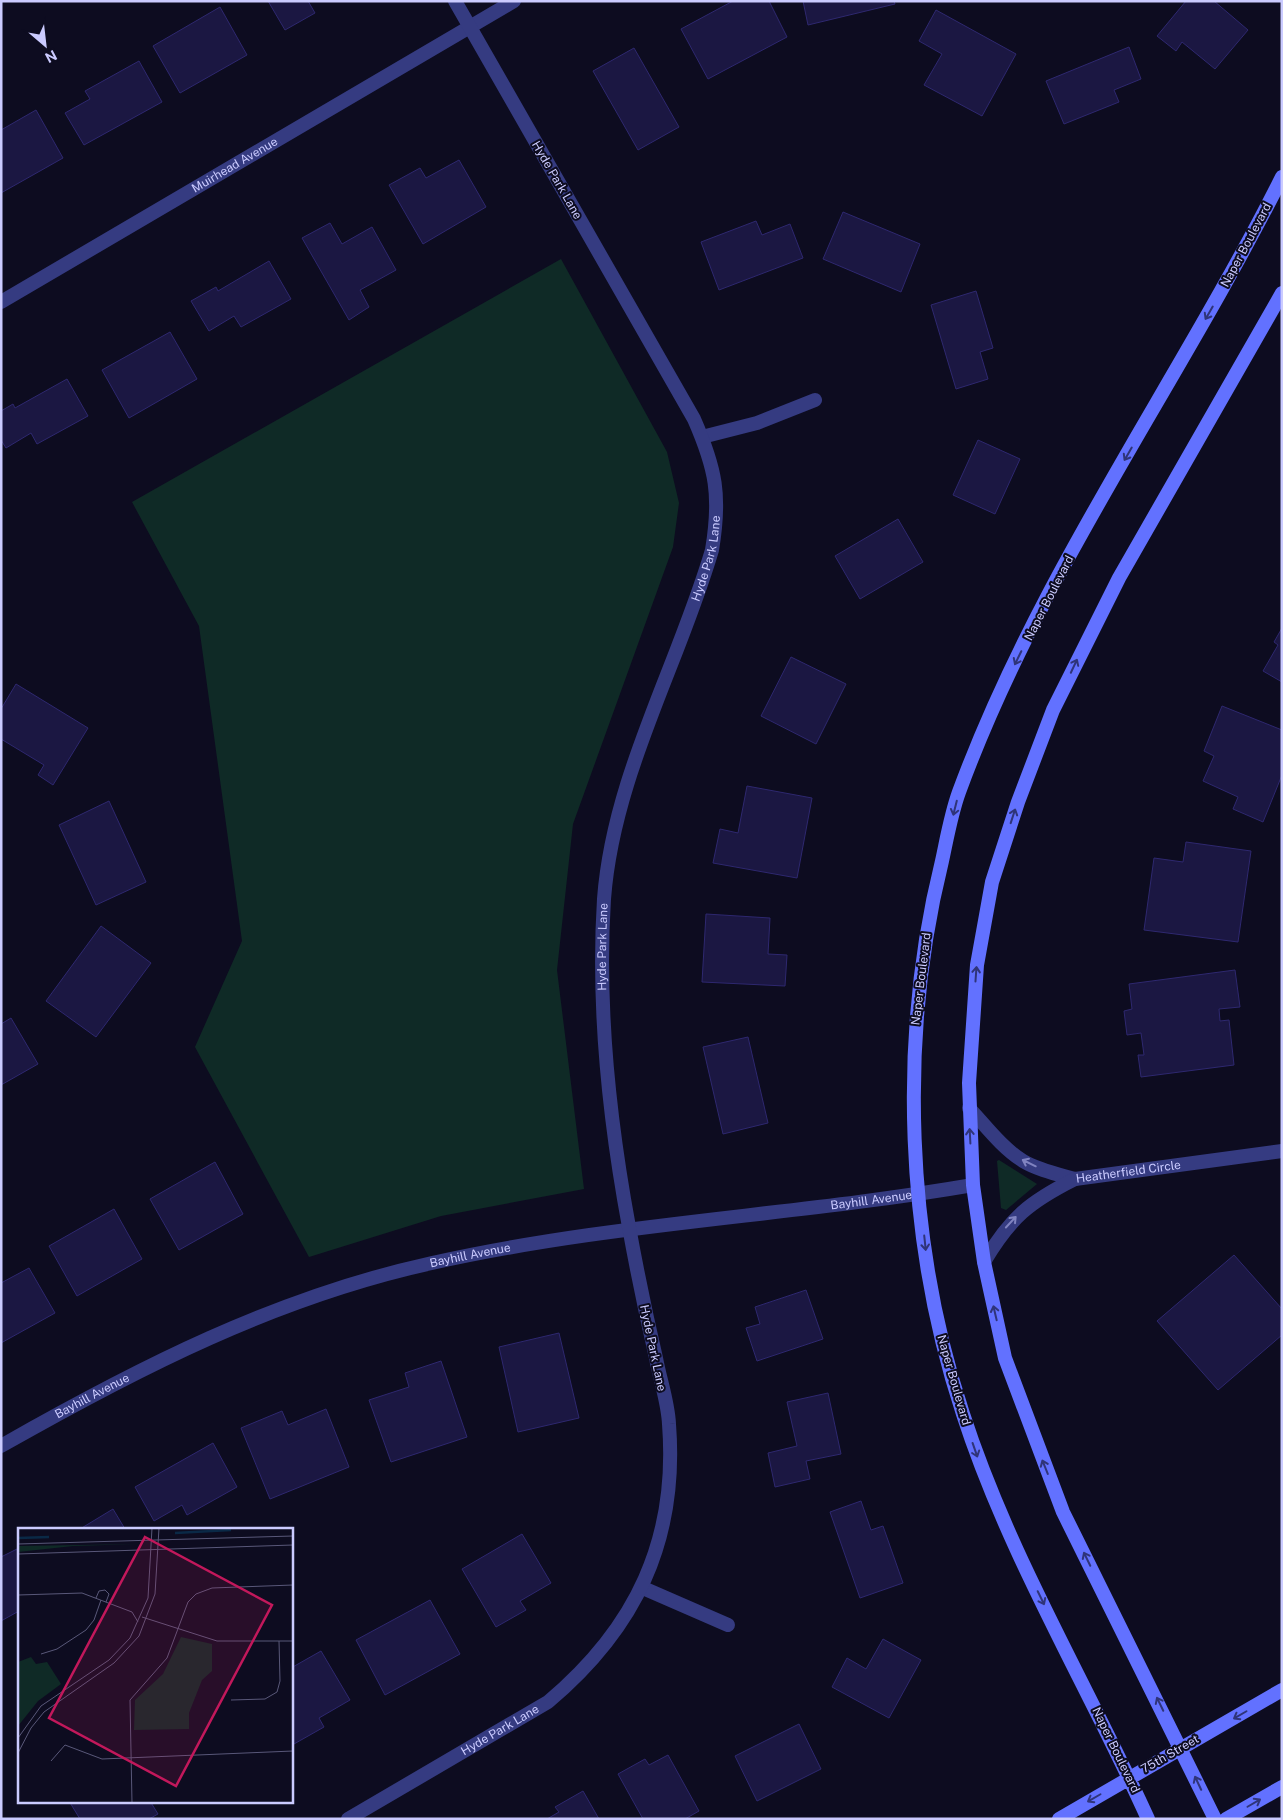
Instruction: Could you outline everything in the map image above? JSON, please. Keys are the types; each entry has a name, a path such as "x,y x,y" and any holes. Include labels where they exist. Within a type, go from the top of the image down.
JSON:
{"main road":[{"name":"Naper Boulevard","path":"1148,1819 1130,1778 988,1487 956,1395 928,1271 914,1120 915,1020 929,912 958,796 995,704 1052,588 1244,253 1282,178"},
{"path":"1215,1819 1060,1504 1005,1358 984,1262 973,1185 969,1108 977,965 992,882 1018,802 1042,738 1084,645 1119,578 1282,293"},
{"name":"75th Street","path":"1059,1819 1282,1690"},
{"path":"1226,1819 1282,1787"}],"street":[{"name":"Hyde Park Lane","path":"348,1819 548,1702 572,1682 610,1636 643,1588 658,1547 670,1490 670,1422 629,1229 620,1174 606,1059 601,966 604,895 615,832 631,775 712,550 716,526 716,483 710,456 694,419 455,1"},
{"name":"Muirhead Avenue","path":"1,302 514,1"},
{"path":"702,437 757,423 815,400"},
{"name":"Heatherfield Circle","path":"969,1108 1003,1145 1022,1160 1047,1172 1075,1179 1282,1150"},
{"path":"984,1262 1010,1222 1049,1192 1075,1179"},
{"name":"Bayhill Avenue","path":"1,1446 79,1402 166,1357 284,1307 350,1285 431,1263 629,1229 920,1194 973,1185"},
{"path":"643,1588 728,1625"}],"green space":[{"path":"561,259 667,452 679,503 673,547 573,824 557,970 584,1189 441,1216 309,1257 195,1047 242,941 199,626 132,502"},
{"path":"999,1160 1037,1184 1006,1210 1001,1208 997,1161"}],"building":[{"path":"268,1 308,1 315,13 285,30"},
{"path":"733,1 769,1 787,37 708,79 681,29"},
{"path":"803,1 894,1 895,4 808,25"},
{"path":"1186,1 1214,1 1248,30 1215,69 1182,42 1176,51 1157,36"},
{"path":"220,7 247,55 180,93 153,46"},
{"path":"936,10 1016,54 982,116 924,85 942,54 919,41"},
{"path":"1129,47 1141,79 1114,90 1119,102 1064,124 1046,81"},
{"path":"634,48 679,127 638,150 593,71"},
{"path":"139,61 162,102 84,145 65,113 90,99 85,91"},
{"path":"36,110 63,158 1,193 1,130"},
{"path":"459,160 486,207 423,244 389,185 420,168 426,178"},
{"path":"843,212 920,244 901,292 823,259"},
{"path":"756,221 762,235 790,224 803,258 719,290 701,242"},
{"path":"330,223 342,244 372,227 396,270 360,290 369,307 349,320 302,238"},
{"path":"269,261 291,299 241,327 234,316 209,331 191,301 216,287 218,291"},
{"path":"976,291 993,348 980,352 988,379 956,389 931,305"},
{"path":"170,332 197,379 129,418 102,370"},
{"path":"67,379 88,416 37,444 31,433 6,448 1,440 1,411 13,404 15,408"},
{"path":"978,440 1020,459 995,514 953,495"},
{"path":"898,519 923,562 860,599 835,556"},
{"path":"1282,628 1282,682 1263,671 1278,645 1274,642"},
{"path":"791,657 846,684 816,744 761,716"},
{"path":"16,684 88,728 53,785 38,775 44,765 1,739 1,709"},
{"path":"1222,706 1282,730 1282,775 1263,822 1233,809 1238,797 1203,781 1214,756 1204,751"},
{"path":"747,786 812,798 797,878 713,863 720,829 738,833"},
{"path":"109,801 146,882 96,905 59,825"},
{"path":"1186,842 1251,851 1238,942 1144,930 1154,858 1183,862"},
{"path":"706,914 770,918 768,954 787,955 785,986 702,982"},
{"path":"101,926 151,963 96,1037 46,1001"},
{"path":"1235,970 1240,1007 1219,1009 1220,1021 1229,1020 1234,1065 1141,1077 1138,1055 1144,1055 1141,1033 1127,1035 1124,1011 1132,1009 1129,984"},
{"path":"11,1018 38,1064 1,1085 1,1024"},
{"path":"748,1037 768,1123 723,1134 703,1047"},
{"path":"215,1162 243,1214 179,1250 150,1199"},
{"path":"114,1209 142,1259 77,1296 49,1246"},
{"path":"1234,1255 1282,1309 1282,1335 1218,1390 1157,1321"},
{"path":"29,1268 55,1313 1,1343 1,1283"},
{"path":"806,1290 823,1339 757,1361 746,1328 760,1324 755,1307"},
{"path":"559,1333 579,1418 518,1432 499,1347"},
{"path":"441,1361 467,1437 391,1462 369,1400 409,1387 405,1373"},
{"path":"828,1393 841,1454 806,1461 810,1479 775,1487 768,1453 797,1446 787,1402"},
{"path":"326,1409 349,1467 270,1499 241,1428 282,1411 288,1425"},
{"path":"213,1443 237,1487 187,1515 182,1505 154,1521 135,1487"},
{"path":"861,1501 871,1530 883,1526 903,1583 860,1598 830,1512"},
{"path":"113,1509 124,1528 82,1528"},
{"path":"522,1534 551,1583 520,1601 526,1610 496,1627 462,1569"},
{"path":"17,1549 18,1550 18,1612 1,1621 1,1557"},
{"path":"430,1600 460,1654 385,1695 356,1640"},
{"path":"883,1639 921,1660 889,1718 832,1687 847,1658 866,1669"},
{"path":"321,1651 350,1700 319,1718 324,1727 294,1744 292,1741 292,1667"},
{"path":"799,1724 821,1769 757,1801 735,1756"},
{"path":"668,1755 699,1811 685,1819 643,1819 618,1774 645,1759 649,1765"},
{"path":"583,1791 599,1819 547,1819 559,1812 555,1807"},
{"path":"70,1802 151,1802 158,1814 149,1819 80,1819"}]}
